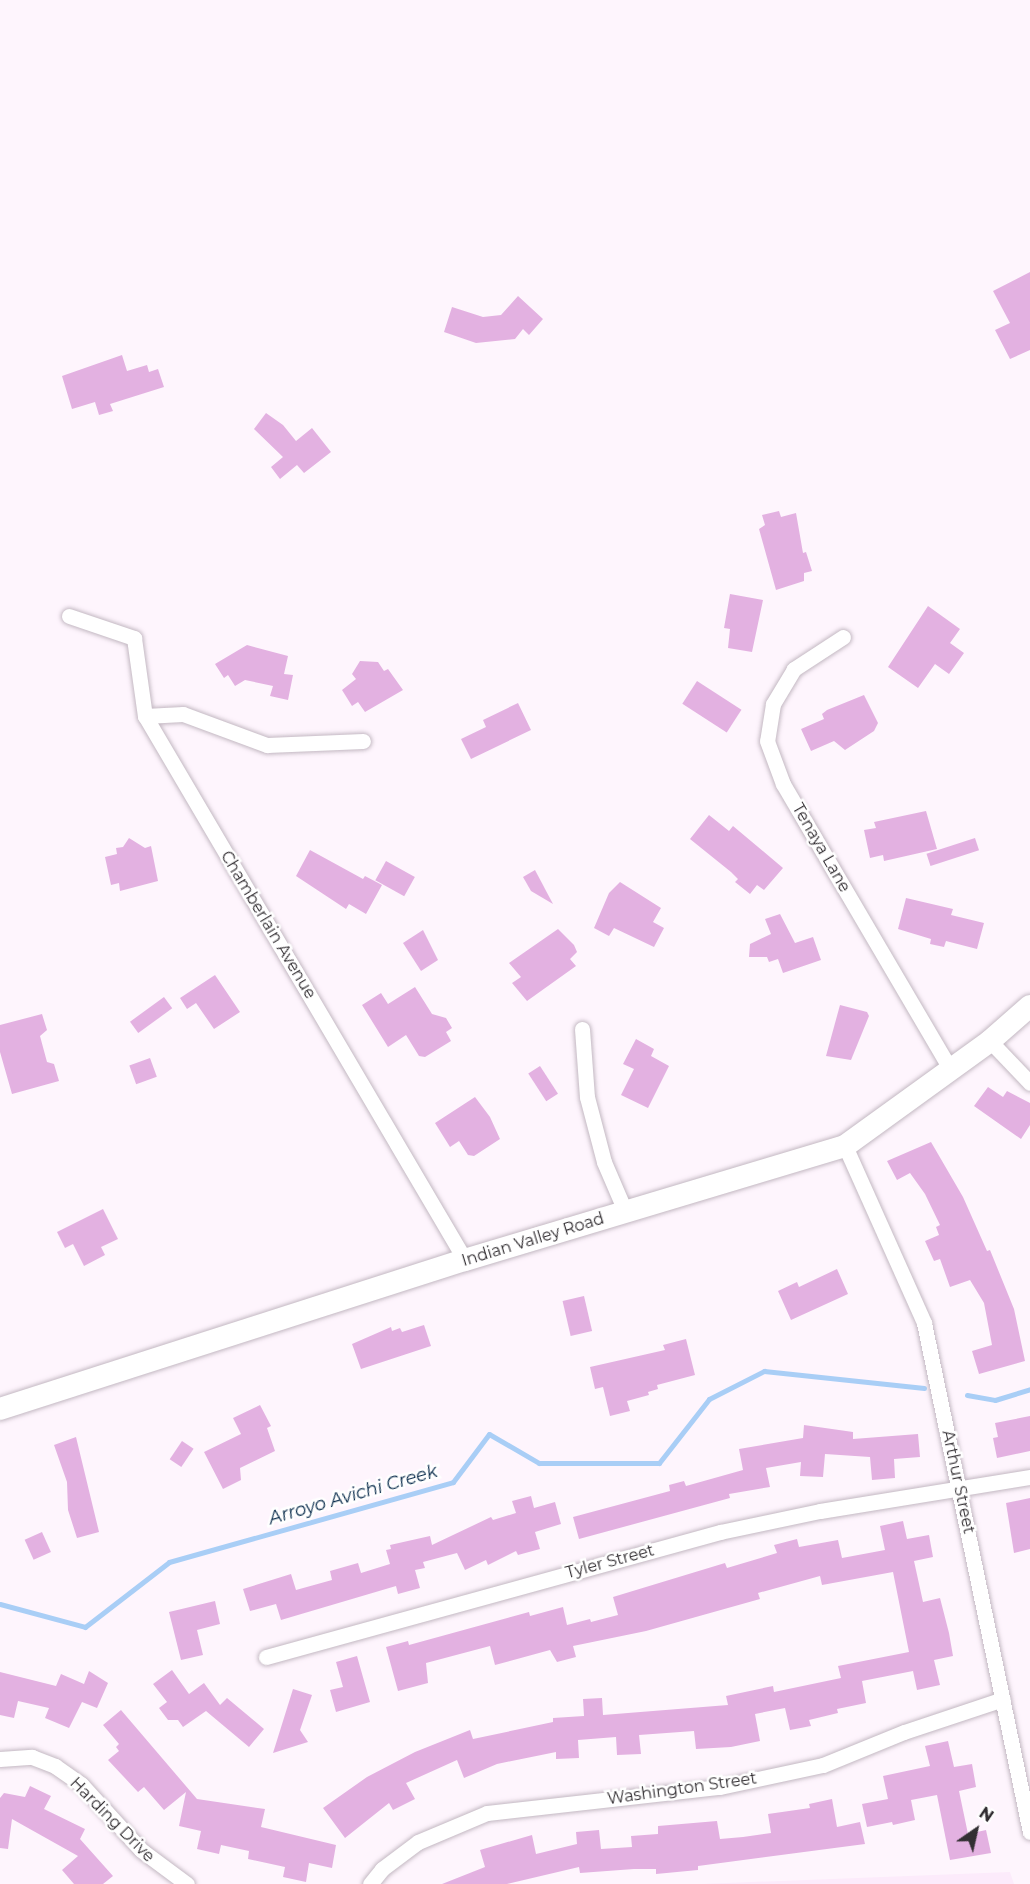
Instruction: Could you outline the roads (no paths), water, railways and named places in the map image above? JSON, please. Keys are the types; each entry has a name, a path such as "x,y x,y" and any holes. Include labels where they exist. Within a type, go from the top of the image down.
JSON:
{"street":[{"name":"Chamberlain Avenue","path":"69,616 134,638 145,716 465,1260"},
{"name":"Tenaya Lane","path":"843,637 794,669 773,704 767,741 783,784 951,1070"},
{"path":"145,716 183,714 267,745 363,741"},
{"name":"Indian Valley Road","path":"0,1409 465,1260 846,1146 990,1041 1030,1006"},
{"path":"582,1029 587,1097 604,1162 626,1213"},
{"path":"990,1041 1030,1083"},
{"name":"Arthur Street","path":"846,1146 924,1323 1030,1832"},
{"name":"Tyler Street","path":"266,1657 720,1532 820,1511 1030,1477"},
{"name":"Washington Street","path":"370,1884 382,1869 418,1842 487,1813 720,1787 812,1767 1003,1699"},
{"name":"Harding Drive","path":"0,1759 32,1757 55,1766 81,1784 141,1850 187,1884"}],"waterway":[{"name":"Arroyo Avichi Creek","path":"0,1604 85,1627 169,1562 453,1482 489,1434 539,1463 659,1463 709,1399 764,1371 924,1388"},
{"name":"Arroyo Avichi Creek","path":"967,1395 995,1400 1030,1389"}]}
